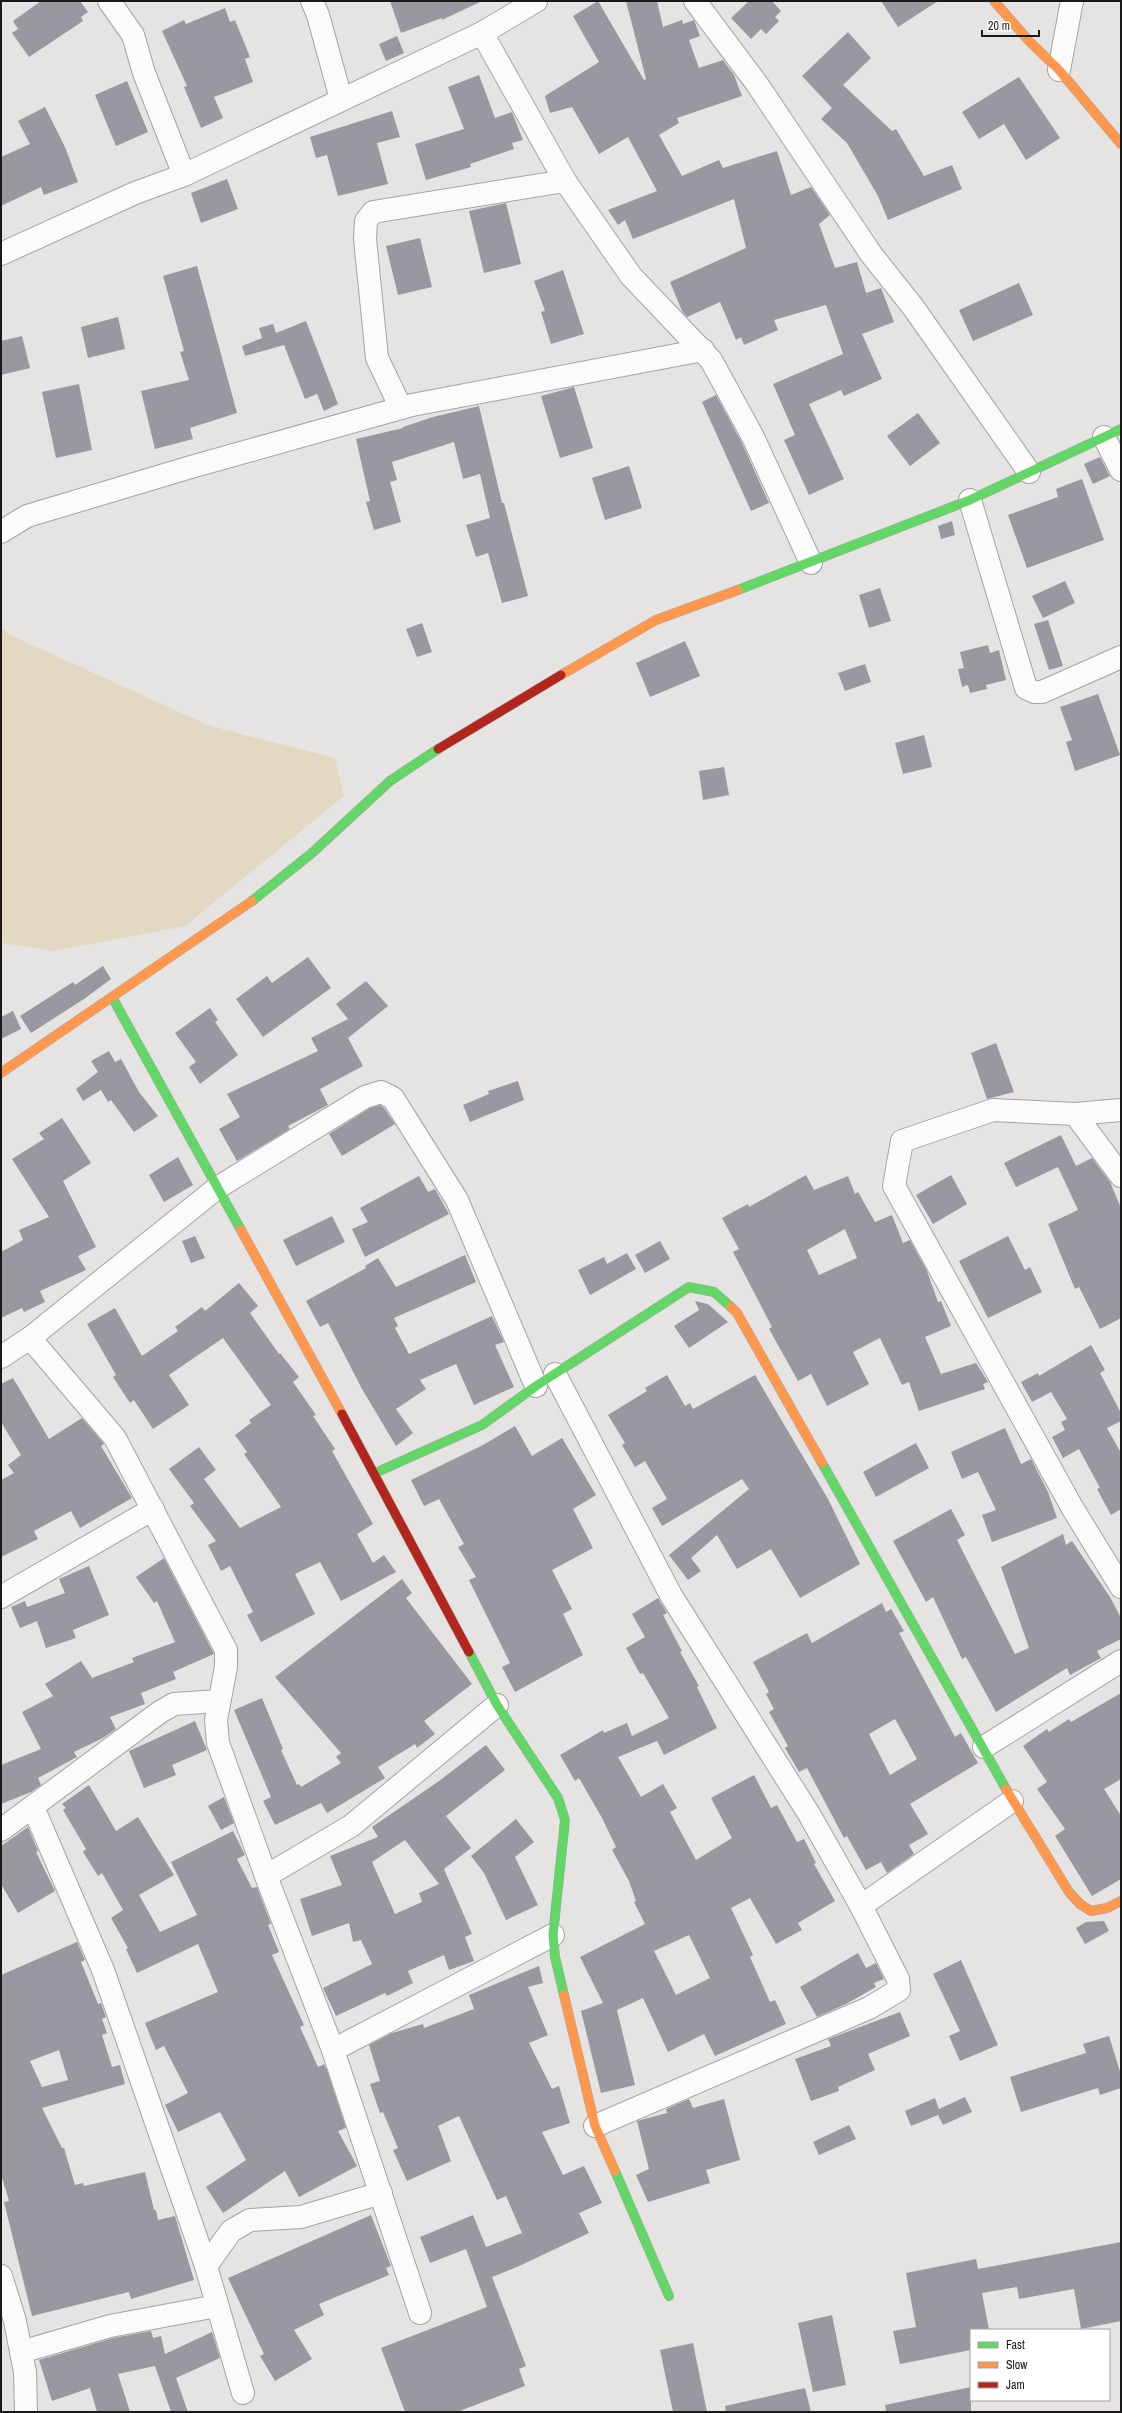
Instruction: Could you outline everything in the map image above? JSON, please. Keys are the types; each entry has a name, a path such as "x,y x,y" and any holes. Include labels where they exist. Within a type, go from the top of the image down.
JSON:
{"street":[{"path":"109,1 133,35 144,73 184,175"},
{"path":"312,1 318,14 341,99"},
{"path":"1,254 135,193 184,175 482,33 536,1"},
{"path":"695,1 757,84 871,254 913,307 1029,472"},
{"path":"994,1 1030,42 1059,70 1121,144"},
{"path":"1059,70 1072,1"},
{"path":"482,33 565,181 631,276 711,360 753,437 810,563"},
{"path":"401,408 377,358 365,239 366,221 374,212 565,181"},
{"path":"1,532 27,516 191,467 401,408 703,350"},
{"path":"1,1073 253,900 312,852 390,781 424,758 602,650 656,620 810,563 970,500 1112,433 1121,470"},
{"path":"970,500 1026,688 1034,692 1042,692 1121,657"},
{"path":"112,996 375,1473 497,1705 558,1798 566,1820 553,1935 555,1957 594,2126 669,2296"},
{"path":"1,1357 30,1338 217,1188 365,1098 381,1092 394,1098 457,1200 536,1386"},
{"path":"1121,1110 1075,1114 993,1110 902,1141 894,1186 1073,1509 1121,1587"},
{"path":"1075,1114 1121,1176"},
{"path":"375,1473 482,1425 554,1374 690,1287 714,1292 737,1313 984,1747 1012,1801 1069,1892 1080,1904 1091,1911 1107,1908 1121,1901"},
{"path":"30,1338 115,1438 226,1650 226,1667 216,1720 218,1743 266,1876 333,2050 420,2313"},
{"path":"554,1374 672,1597 809,1814 861,1906 898,1979 899,1990 869,2008 594,2126"},
{"path":"1,1597 153,1509"},
{"path":"984,1747 1121,1661"},
{"path":"1,1830 160,1712 174,1704 219,1701"},
{"path":"266,1876 350,1826 497,1705"},
{"path":"861,1906 1012,1801"},
{"path":"33,1807 103,1970 206,2266 243,2393"},
{"path":"333,2050 553,1935"},
{"path":"206,2266 231,2231 250,2220 301,2217 381,2193"},
{"path":"1,2276 15,2321 25,2372 26,2412"},
{"path":"21,2352 110,2326 217,2306"}],"shaded area":[{"path":"1,628 10,635 210,726 335,758 344,796 185,926 54,951 1,943"}],"building":[{"path":"41,1 80,1 88,12 81,17 83,21 29,57 12,33 18,29 13,21"},
{"path":"390,1 482,1 442,20 442,18 401,33"},
{"path":"598,1 644,80 646,79 626,1 657,1 663,27 682,20 683,24 694,20 700,36 689,40 699,68 723,60 734,75 742,96 677,118 679,123 659,135 682,176 719,160 723,168 777,151 791,195 811,187 830,215 819,224 835,268 857,262 866,293 881,288 894,322 862,334 882,379 844,396 841,390 809,404 844,479 809,495 784,440 795,435 773,384 843,354 826,305 774,320 778,330 744,345 741,337 736,340 720,302 687,317 682,311 670,282 746,248 734,199 633,239 625,220 618,225 608,210 657,191 628,137 599,154 572,107 550,113 545,96 599,62 573,16"},
{"path":"749,1 772,1 781,11 775,17 779,21 766,34 761,29 751,39 731,18"},
{"path":"881,1 938,1 898,27"},
{"path":"225,8 230,22 235,20 250,57 245,59 253,82 214,97 223,118 201,128 184,87 187,86 162,31 184,20 186,24"},
{"path":"848,32 871,58 843,85 892,131 896,129 924,176 952,165 962,189 888,220 878,196 847,143 821,119 832,108 802,76"},
{"path":"397,36 404,53 386,61 379,44"},
{"path":"479,75 495,118 512,112 523,140 512,143 514,149 470,164 471,167 426,180 415,144 464,129 448,87"},
{"path":"1019,77 1060,138 1026,160 1004,124 979,139 962,112"},
{"path":"127,81 148,132 116,146 95,95"},
{"path":"45,107 65,147 78,182 44,195 41,187 1,206 1,157 30,144 18,121"},
{"path":"392,111 400,137 377,143 388,184 338,196 327,155 316,158 310,137"},
{"path":"227,179 238,209 201,223 191,193"},
{"path":"506,203 521,264 484,273 469,211"},
{"path":"420,238 432,287 398,295 386,246"},
{"path":"197,266 237,413 190,428 193,439 155,449 141,391 189,380 180,352 184,351 163,276"},
{"path":"563,270 584,334 551,344 541,312 545,311 534,281"},
{"path":"1019,283 1033,315 973,341 959,310"},
{"path":"118,317 125,349 88,358 81,327"},
{"path":"306,321 338,404 324,411 317,394 305,399 284,345 245,356 242,346 262,338 259,328 273,324 276,333"},
{"path":"22,336 30,368 1,375 1,341"},
{"path":"79,384 92,450 56,458 42,392"},
{"path":"574,387 593,448 560,458 541,396"},
{"path":"716,395 742,443 769,503 751,511 702,402"},
{"path":"479,406 502,503 504,503 528,596 502,603 488,553 476,557 466,525 490,518 480,474 463,479 454,442 392,462 397,480 390,482 401,522 374,530 366,502 370,501 356,439 403,428 433,417"},
{"path":"918,413 940,443 910,466 887,436"},
{"path":"1100,457 1110,476 1093,484 1084,464"},
{"path":"629,466 642,508 605,520 592,478"},
{"path":"1082,479 1104,540 1027,568 1008,515 1058,497 1056,489"},
{"path":"952,521 955,535 941,539 938,526"},
{"path":"1065,581 1075,603 1043,618 1032,596"},
{"path":"880,588 891,621 869,628 859,595"},
{"path":"1048,620 1063,666 1049,670 1034,624"},
{"path":"422,623 432,652 417,657 406,629"},
{"path":"685,641 700,676 650,697 636,663"},
{"path":"988,645 990,653 999,650 1006,680 986,685 987,689 970,693 968,685 962,687 958,669 964,668 960,652"},
{"path":"865,664 871,682 845,691 838,673"},
{"path":"1098,694 1120,755 1075,771 1066,742 1072,740 1060,707"},
{"path":"924,735 932,767 903,774 895,743"},
{"path":"724,767 729,795 703,800 699,771"},
{"path":"308,957 331,988 263,1037 236,999 267,976 272,983"},
{"path":"103,966 111,979 84,999 31,1033 20,1016 73,982 75,985"},
{"path":"366,981 388,1006 348,1038 363,1066 320,1089 328,1105 288,1126 290,1129 237,1161 219,1129 240,1117 227,1094 318,1051 311,1038 348,1019 336,1004"},
{"path":"210,1008 218,1020 215,1022 238,1055 200,1084 189,1067 196,1062 175,1033"},
{"path":"13,1011 21,1029 1,1039 1,1017"},
{"path":"996,1043 1014,1092 987,1099 971,1053"},
{"path":"109,1051 115,1062 121,1059 139,1092 158,1116 134,1132 111,1100 108,1102 101,1090 83,1101 76,1089 98,1072 91,1061"},
{"path":"518,1081 524,1100 470,1122 463,1105 489,1094 488,1091"},
{"path":"380,1105 384,1108 395,1124 342,1156 329,1134 370,1108"},
{"path":"62,1118 91,1163 63,1181 96,1247 78,1256 86,1270 40,1291 45,1302 24,1312 22,1308 1,1318 1,1252 23,1240 19,1230 49,1217 12,1159 44,1139 39,1133"},
{"path":"1061,1135 1076,1166 1092,1158 1110,1182 1121,1208 1121,1318 1100,1329 1079,1287 1075,1289 1048,1224 1078,1210 1058,1167 1016,1187 1004,1163"},
{"path":"178,1157 193,1185 164,1202 149,1175"},
{"path":"806,1175 814,1190 848,1176 855,1194 858,1192 875,1222 892,1215 903,1243 910,1240 927,1271 938,1302 941,1301 951,1326 925,1337 941,1374 976,1363 988,1382 983,1384 985,1389 919,1411 909,1382 902,1385 880,1338 853,1352 869,1384 827,1406 811,1374 798,1381 769,1329 772,1327 733,1252 739,1249 722,1218 748,1204 749,1207","holes":["845,1229 857,1258 819,1275 807,1250"]},
{"path":"951,1175 967,1204 933,1224 916,1195"},
{"path":"419,1176 428,1192 435,1189 449,1214 365,1257 352,1229 368,1222 360,1208"},
{"path":"332,1216 345,1242 296,1266 283,1240"},
{"path":"195,1236 205,1258 191,1263 182,1241"},
{"path":"1008,1236 1025,1270 1030,1267 1042,1292 988,1318 959,1261"},
{"path":"660,1241 670,1259 645,1273 635,1255"},
{"path":"627,1253 636,1269 590,1295 578,1270 604,1257 607,1264"},
{"path":"465,1255 476,1282 394,1318 398,1326 395,1328 409,1354 492,1316 504,1342 495,1345 514,1387 474,1405 456,1364 420,1380 426,1389 396,1409 413,1433 396,1446 362,1389 328,1323 320,1327 306,1301 366,1268 365,1266 378,1258 396,1287"},
{"path":"239,1283 258,1306 250,1313 279,1354 280,1353 299,1377 293,1382 316,1415 313,1416 335,1449 332,1451 373,1524 357,1534 373,1563 384,1555 396,1572 341,1601 320,1562 295,1574 315,1614 261,1642 247,1615 253,1612 230,1566 221,1571 208,1545 216,1541 190,1506 194,1503 169,1469 199,1447 216,1470 204,1479 240,1528 281,1507 244,1454 247,1452 235,1435 251,1423 249,1420 271,1405 223,1338 169,1375 189,1405 153,1429 134,1400 130,1403 113,1377 116,1375 87,1324 115,1308 142,1356 178,1331 175,1327 202,1307 205,1311"},
{"path":"695,1301 708,1304 728,1322 689,1348 674,1326 699,1310"},
{"path":"1091,1345 1105,1370 1100,1373 1121,1413 1121,1421 1107,1428 1121,1453 1121,1509 1111,1515 1097,1489 1100,1488 1079,1449 1063,1458 1052,1437 1065,1430 1061,1422 1067,1419 1051,1392 1032,1402 1021,1382 1038,1373 1039,1376"},
{"path":"667,1375 685,1406 690,1403 693,1409 755,1375 828,1499 860,1564 800,1598 771,1549 737,1569 717,1535 691,1558 701,1571 688,1580 669,1555 749,1489 742,1479 662,1526 652,1508 667,1499 645,1461 635,1467 622,1445 625,1443 608,1415 647,1391 645,1388"},
{"path":"13,1378 49,1439 82,1418 104,1444 101,1446 132,1498 80,1528 71,1511 34,1531 38,1539 1,1557 1,1480 14,1473 8,1465 21,1455 1,1422 1,1384"},
{"path":"515,1426 532,1456 562,1438 596,1495 573,1509 593,1548 552,1570 572,1609 563,1614 583,1655 515,1692 502,1667 510,1663 469,1580 476,1577 458,1547 464,1544 439,1499 424,1506 411,1480 483,1445"},
{"path":"1005,1428 1021,1464 1031,1459 1048,1492 1057,1518 992,1542 982,1515 996,1510 978,1472 962,1479 951,1452"},
{"path":"916,1443 929,1468 876,1497 863,1472"},
{"path":"951,1509 965,1535 957,1540 1015,1654 1029,1648 1001,1567 1063,1534 1066,1545 1072,1541 1110,1597 1121,1618 1121,1639 1097,1651 1101,1658 1070,1675 1067,1668 996,1712 966,1657 962,1659 933,1597 926,1602 893,1541"},
{"path":"164,1558 214,1654 173,1672 176,1679 141,1693 145,1704 110,1717 116,1729 103,1738 74,1752 77,1757 38,1778 41,1785 31,1792 1,1804 1,1765 41,1749 22,1712 53,1696 45,1684 81,1661 92,1678 134,1662 132,1658 175,1642 157,1601 154,1603 136,1577"},
{"path":"89,1566 109,1615 73,1630 76,1638 46,1648 37,1621 20,1628 11,1607 25,1601 27,1607 65,1593 59,1579"},
{"path":"402,1579 412,1593 406,1598 472,1684 424,1721 435,1734 417,1748 415,1744 378,1767 385,1778 327,1813 321,1803 275,1825 263,1801 271,1797 234,1710 262,1698 283,1749 281,1750 297,1785 299,1784 301,1787 341,1763 336,1757 341,1753 275,1677"},
{"path":"658,1598 667,1613 663,1615 682,1651 680,1652 699,1686 697,1687 717,1728 664,1755 657,1741 618,1757 641,1797 663,1784 677,1808 670,1812 696,1860 732,1838 711,1798 754,1775 771,1808 777,1805 797,1842 804,1839 816,1863 814,1864 835,1901 798,1923 802,1930 776,1944 750,1898 731,1908 753,1955 750,1957 770,2002 775,2000 786,2024 715,2056 704,2034 668,2052 643,1998 617,2010 635,2085 601,2093 581,2011 603,2003 580,1957 645,1924 634,1902 636,1901 629,1881 612,1850 616,1847 602,1818 579,1778 575,1781 560,1755 603,1730 604,1733 627,1723 632,1736 669,1718 643,1673 640,1674 626,1648 645,1637 632,1614","holes":["689,1935 710,1978 676,1995 654,1951"]},
{"path":"882,1603 886,1612 891,1609 904,1631 899,1633 955,1737 961,1733 978,1763 910,1804 928,1834 909,1845 914,1854 887,1873 881,1862 866,1870 847,1836 844,1838 807,1768 799,1772 785,1748 788,1746 769,1712 774,1709 766,1694 769,1692 753,1662 807,1633 812,1643","holes":["895,1719 917,1759 890,1775 869,1734"]},
{"path":"1121,1693 1121,1779 1104,1789 1121,1816 1121,1879 1092,1896 1055,1836 1065,1829 1037,1789 1047,1782 1023,1746 1047,1729 1049,1732 1069,1719 1071,1722"},
{"path":"195,1721 207,1750 172,1765 176,1775 144,1788 129,1751"},
{"path":"486,1745 505,1770 446,1816 471,1848 444,1869 472,1934 465,1937 474,1961 449,1970 444,1955 408,1971 413,1983 387,1996 385,1993 336,2016 323,1988 372,1964 361,1940 353,1942 349,1923 312,1936 300,1899 342,1885 330,1856 378,1837 372,1827 439,1781","holes":["405,1840 439,1884 419,1893 422,1902 395,1914 372,1862"]},
{"path":"89,1785 116,1831 138,1817 174,1875 139,1895 160,1932 197,1915 171,1862 233,1831 245,1855 237,1859 252,1888 257,1887 271,1924 268,1925 279,1952 272,1955 304,2025 300,2027 318,2067 324,2064 327,2070 346,2128 338,2131 357,2166 299,2197 285,2171 223,2213 206,2187 246,2160 220,2112 178,2132 165,2105 188,2093 164,2046 156,2050 145,2023 218,1992 198,1944 137,1973 126,1949 128,1948 111,1918 123,1910 102,1873 98,1876 83,1852 86,1849 63,1810 66,1808 62,1804"},
{"path":"224,1797 234,1823 221,1830 208,1806"},
{"path":"516,1819 534,1842 515,1857 538,1905 506,1920 484,1873 471,1856"},
{"path":"28,1827 38,1851 36,1852 55,1891 18,1913 1,1884 1,1846"},
{"path":"1104,1921 1109,1931 1085,1944 1076,1928 1086,1922"},
{"path":"77,1942 85,1960 81,1962 98,2004 101,2003 106,2017 102,2019 107,2033 102,2035 112,2067 120,2065 125,2084 42,2108 62,2148 64,2148 75,2185 83,2183 84,2186 145,2172 154,2210 156,2210 158,2220 175,2216 194,2280 131,2299 129,2292 32,2316 4,2202 9,2201 1,2174 1,1975","holes":["59,2050 68,2080 42,2087 30,2061"]},
{"path":"858,1953 866,1968 876,1963 884,1979 874,1983 876,1987 846,2004 817,2017 800,1987"},
{"path":"961,1960 998,2045 960,2061 949,2036 960,2031 933,1974"},
{"path":"539,1966 543,1983 528,1987 548,2035 529,2043 552,2089 559,2086 570,2123 542,2132 563,2175 584,2166 602,2203 579,2213 589,2233 517,2267 492,2277 526,2366 519,2369 525,2386 457,2412 405,2412 381,2348 487,2307 466,2249 430,2263 420,2237 473,2215 486,2247 522,2233 506,2196 497,2200 459,2116 438,2126 451,2161 407,2181 393,2150 398,2148 383,2112 380,2113 370,2084 380,2081 369,2045 392,2033 423,2024 424,2028 474,2009 469,1995"},
{"path":"900,2012 910,2036 868,2054 875,2070 838,2087 839,2091 811,2101 795,2059 831,2046 828,2039"},
{"path":"1109,2036 1121,2075 1121,2088 1100,2095 1098,2088 1021,2112 1010,2077 1086,2053 1083,2044"},
{"path":"965,2097 972,2112 943,2125 938,2115 911,2126 905,2111 935,2098 939,2109"},
{"path":"689,2099 693,2108 724,2099 740,2160 706,2170 710,2183 648,2202 636,2175 649,2169 637,2121 667,2113 666,2109"},
{"path":"849,2125 856,2139 819,2155 813,2142"},
{"path":"371,2215 391,2266 386,2268 389,2275 319,2304 324,2315 294,2330 312,2359 275,2381 260,2356 264,2354 228,2278"},
{"path":"1121,2242 1121,2321 1081,2329 1074,2289 1019,2299 1017,2287 982,2293 989,2329 970,2329 970,2350 900,2364 893,2331 916,2327 906,2273 976,2259 978,2269"},
{"path":"832,2315 846,2385 813,2392 798,2323"},
{"path":"151,2331 153,2338 161,2336 165,2354 212,2332 220,2358 176,2378 188,2412 171,2412 155,2366 118,2374 130,2412 97,2412 90,2388 52,2401 39,2360 113,2338"},
{"path":"693,2343 707,2412 673,2412 660,2350"},
{"path":"970,2387 971,2412 886,2412 885,2405"},
{"path":"805,2388 811,2412 726,2412 725,2406"}],"traffic: fast":[{"path":"738,590 970,500 1121,429"},
{"path":"252,901 312,853 390,781 438,749"},
{"path":"112,997 241,1230"},
{"path":"375,1473 482,1425 536,1386 689,1287 714,1292 731,1307"},
{"path":"822,1463 1006,1789"},
{"path":"469,1652 497,1705 558,1798 565,1820 553,1935 555,1957 564,1995"},
{"path":"615,2171 669,2296"}],"traffic: slow":[{"path":"994,1 1030,42 1059,70 1121,144"},
{"path":"561,675 656,620 738,590"},
{"path":"1,1073 252,901"},
{"path":"241,1230 342,1414"},
{"path":"731,1307 737,1313 822,1463"},
{"path":"1006,1789 1069,1892 1080,1904 1091,1911 1107,1908 1121,1901"},
{"path":"564,1995 595,2126 615,2171"}],"traffic: jam":[{"path":"438,749 561,675"},
{"path":"342,1414 469,1652"}]}
